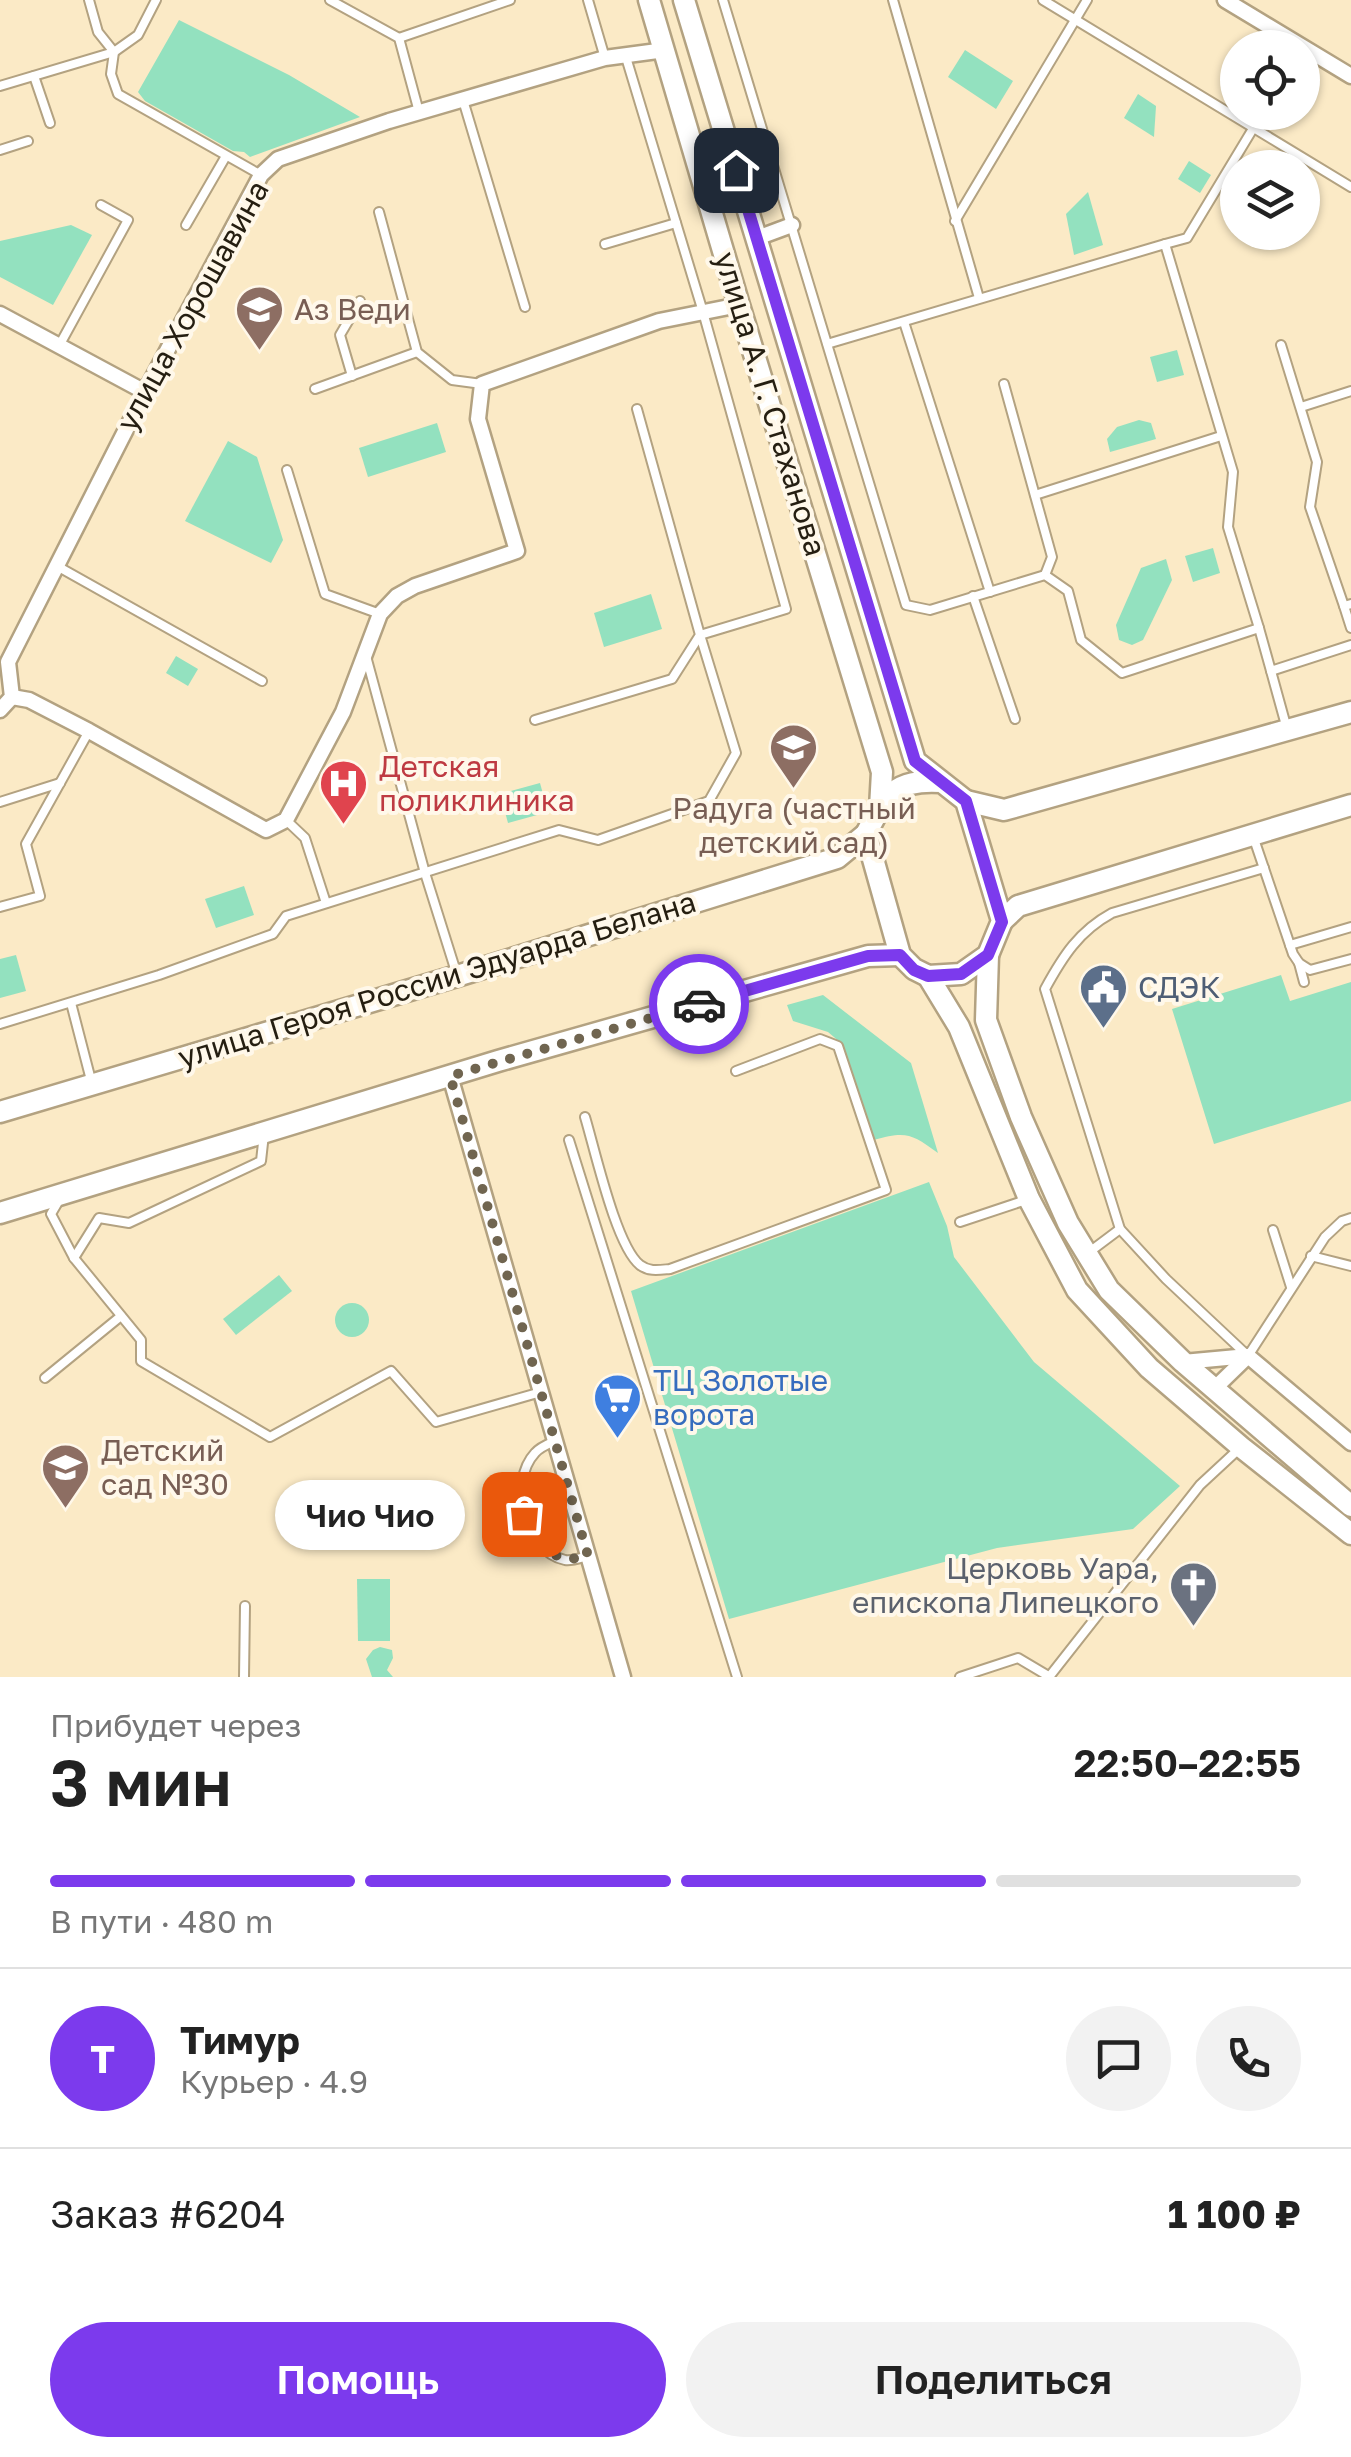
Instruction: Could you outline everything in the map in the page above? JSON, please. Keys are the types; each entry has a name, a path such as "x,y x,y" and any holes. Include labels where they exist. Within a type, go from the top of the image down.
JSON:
{"main road":[{"name":"улица А. Г. Стаханова","path":"649,0 738,306 882,772 880,808"},
{"name":"улица А. Г. Стаханова","path":"684,0 915,761 966,801"},
{"path":"1002,922 966,801 1004,810 1351,712"},
{"path":"941,782 916,781 895,788 866,834 900,955 914,970 928,976 961,974 988,955"},
{"path":"1351,805 1018,906 1002,922 988,955 986,1020 1021,1117 1068,1223 1109,1290 1183,1362 1351,1506"},
{"name":"улица Героя России Эдуарда Белана","path":"0,1112 837,858 866,834"},
{"path":"0,1213 450,1076 868,956 900,955"},
{"path":"928,976 959,1028 1029,1199 1078,1290 1150,1368 1241,1448 1351,1534"}],"street":[{"path":"1224,0 1274,30"},
{"name":"улица Хорошавина","path":"12,697 8,662 145,392 261,176 278,159 419,112 605,58 664,50"},
{"path":"1320,58 1351,76"},
{"path":"757,238 792,226"},
{"path":"0,710 12,697 29,700 266,830 286,820 343,712 380,614 397,596 415,586 517,551 478,419 482,384 659,321 738,306"},
{"path":"0,314 145,392"},
{"path":"450,1076 624,1677"},
{"path":"1214,1388 1248,1356"},
{"path":"1183,1362 1248,1356 1351,1442"}],"lane":[{"path":"88,0 98,32 114,52 111,74 118,94 261,176"},
{"path":"0,86 114,52 138,35 156,0"},
{"path":"330,0 399,38 419,112"},
{"path":"399,38 510,0"},
{"path":"588,0 605,58"},
{"path":"723,0 906,605 930,610 1045,575"},
{"path":"893,0 979,298"},
{"path":"1043,0 1220,109"},
{"path":"955,221 1087,0"},
{"path":"535,720 672,678 700,635 786,609 703,312 625,54"},
{"path":"34,76 50,123"},
{"path":"463,100 525,306"},
{"path":"828,344 1187,238 1251,130"},
{"path":"1254,130 1351,187"},
{"path":"0,150 28,141"},
{"path":"186,225 226,156"},
{"path":"59,346 128,220 101,205"},
{"path":"379,212 418,352 452,380 482,384"},
{"path":"605,244 676,223"},
{"path":"1166,244 1233,472 1228,527 1288,732"},
{"path":"352,376 340,335 360,301"},
{"path":"904,322 990,592"},
{"path":"1281,345 1317,462 1310,507 1347,605 1351,628"},
{"path":"314,389 418,352"},
{"path":"1004,384 1052,556 1045,575"},
{"path":"1301,407 1351,391"},
{"path":"0,1024 71,1004 274,934 286,916 559,830 598,840 708,801 736,753 637,409"},
{"path":"1035,496 1221,436"},
{"path":"287,470 324,594 380,614"},
{"path":"57,566 262,682"},
{"path":"1045,575 1068,591 1081,640 1122,673 1258,628"},
{"path":"974,596 1014,719"},
{"path":"1272,671 1351,645"},
{"path":"365,652 457,976"},
{"path":"0,908 40,896 26,844 88,731"},
{"path":"0,802 60,782"},
{"path":"286,820 305,838 326,904"},
{"path":"1253,835 1304,982"},
{"path":"1264,868 1112,914 1090,925 1064,954 1045,989 1120,1229 1166,1280 1248,1356 1311,1256 1342,1222 1351,1218"},
{"path":"1290,944 1351,926"},
{"path":"1299,963 1310,970 1351,960"},
{"path":"71,1004 92,1084"},
{"path":"586,1118 624,1244 639,1264 652,1271 670,1269 886,1190 838,1046 820,1040 736,1071"},
{"path":"74,1258 99,1218 128,1222 261,1161 264,1132"},
{"path":"569,1140 737,1677"},
{"path":"62,1195 51,1214 74,1258 141,1340 141,1361 270,1437 391,1371 436,1422 541,1392"},
{"path":"960,1222 1029,1199"},
{"path":"1087,1254 1120,1229"},
{"path":"1274,1230 1291,1287"},
{"path":"1311,1256 1351,1266"},
{"path":"45,1378 121,1316"},
{"path":"555,1441 537,1449 530,1459 521,1497 524,1514 535,1537 558,1558 570,1561 588,1556"},
{"path":"960,1677 1018,1658 1049,1677 1200,1485 1241,1448"},
{"path":"244,1677 245,1606"}],"green space":[{"path":"179,20 289,75 360,117 250,157 233,151 145,101 138,92"},
{"path":"965,50 1013,81 996,109 948,77"},
{"path":"1138,94 1156,106 1154,137 1124,118"},
{"path":"1189,161 1211,175 1200,193 1178,179"},
{"path":"1088,192 1103,245 1074,255 1066,214"},
{"path":"71,225 92,235 53,305 0,277 0,241"},
{"path":"1177,350 1184,375 1157,382 1150,357"},
{"path":"1139,420 1151,423 1156,439 1110,452 1107,439 1117,427"},
{"path":"437,423 446,452 368,477 359,448"},
{"path":"228,441 257,457 283,540 271,563 185,521"},
{"path":"1213,548 1220,573 1193,582 1185,556"},
{"path":"1166,559 1172,580 1143,640 1132,645 1119,640 1116,625 1141,568"},
{"path":"651,594 662,629 604,647 594,613"},
{"path":"176,656 198,669 188,686 166,673"},
{"path":"540,783 548,812 508,823 500,794"},
{"path":"244,886 254,915 216,928 205,899"},
{"path":"16,955 26,991 0,998 0,959"},
{"path":"1281,975 1290,1001 1351,982 1351,1101 1214,1144 1172,1009"},
{"path":"823,995 911,1063 938,1153 908,1136 873,1140 841,1043 828,1032 793,1021 787,1005"},
{"path":"929,1182 947,1226 954,1257 1034,1362 1180,1486 1133,1529 997,1548 729,1619 631,1291"},
{"path":"279,1275 292,1291 236,1335 223,1319"},
{"path":"352,1303 364,1308 369,1320 364,1332 352,1337 340,1332 335,1320 340,1308"},
{"path":"357,1579 390,1579 390,1641 358,1641"},
{"path":"380,1647 392,1650 387,1670 393,1677 372,1677 366,1659"}],"way so far":[{"path":"524,1514 535,1537 558,1558 570,1561 588,1556 450,1076 699,1004"}],"place":[{"name":"Аз Веди","path":"259,352"},
{"name":"Радуга (частный детский сад)","path":"794,790"},
{"name":"Детская поликлиника","path":"344,826"},
{"name":"СДЭК","path":"1103,1030"},
{"name":"ТЦ Золотые ворота","path":"618,1440"},
{"name":"Детский сад №30","path":"66,1510"},
{"name":"Чио Чио","path":"524,1514"},
{"name":"Церковь Уара, епископа Липецкого","path":"1194,1628"}],"route":[{"path":"699,1004 868,956 900,955 914,970 928,976 961,974 988,955 1002,922 966,801 915,761 736,170"}]}
